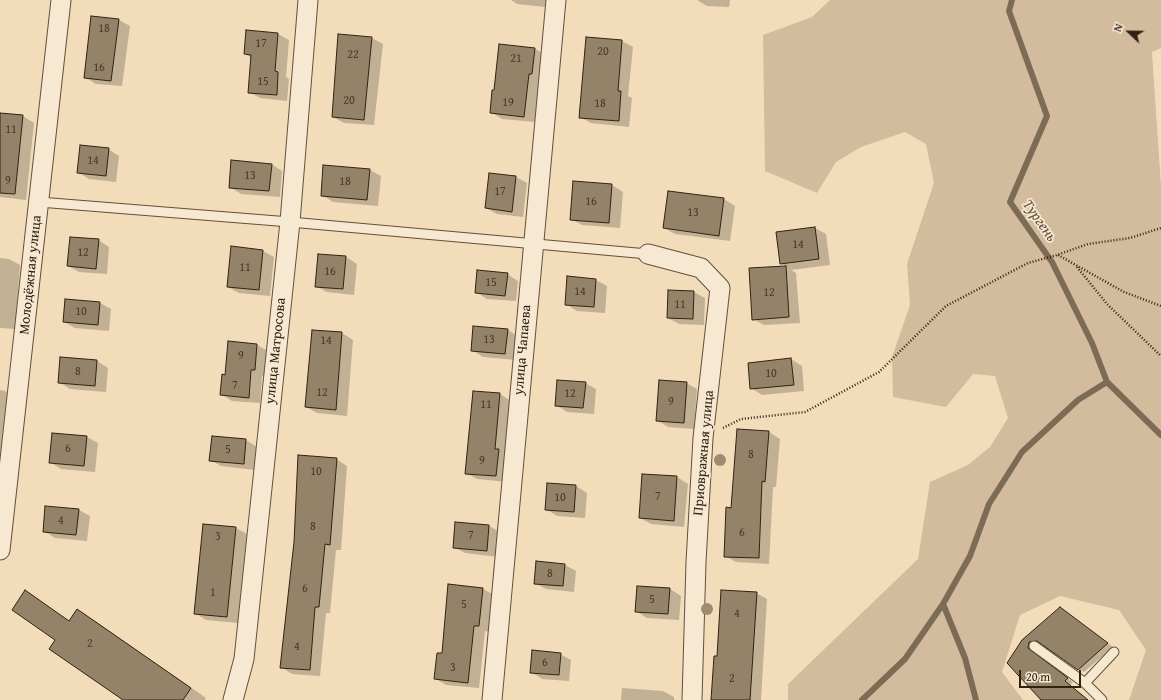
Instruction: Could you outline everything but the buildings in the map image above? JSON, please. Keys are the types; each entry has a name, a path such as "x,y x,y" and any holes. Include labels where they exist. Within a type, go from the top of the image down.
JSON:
{"street":[{"name":"Молодёжная улица","path":"0,550 61,0"},
{"name":"улица Матросова","path":"233,700 244,659 290,222 308,0"},
{"name":"улица Чапаева","path":"492,700 556,0"},
{"name":"Приовражная улица","path":"648,254 701,268 720,288 703,438 696,562 692,700"}],"lane":[{"path":"39,202 290,222 648,254"},
{"path":"1034,646 1085,683 1102,700"},
{"path":"1085,683 1114,652"}],"path":[{"path":"741,419 805,412 879,372 946,306 1028,263 1088,244 1130,238 1161,228"},
{"path":"1057,255 1124,292 1161,306"},
{"path":"1077,267 1107,304 1161,356"}],"shaded area":[{"path":"830,0 1161,0 1161,48 1152,52 1161,187 1161,700 1129,700 1146,650 1119,610 1060,596 1020,615 1002,672 1023,700 788,700 788,684 918,559 930,482 968,465 990,447 1008,418 995,376 973,374 946,407 893,397 892,357 910,305 907,264 934,183 926,144 905,132 861,147 836,162 817,193 765,171 763,35 812,17"}],"waterway":[{"name":"Тургень","path":"1012,0 1009,11 1047,116 1010,202 1052,262 1092,343 1107,382 1161,435"},
{"path":"862,700 905,659 943,604 970,556 989,504 1022,452 1078,400 1107,382"},
{"path":"943,604 965,658 976,700"}]}
